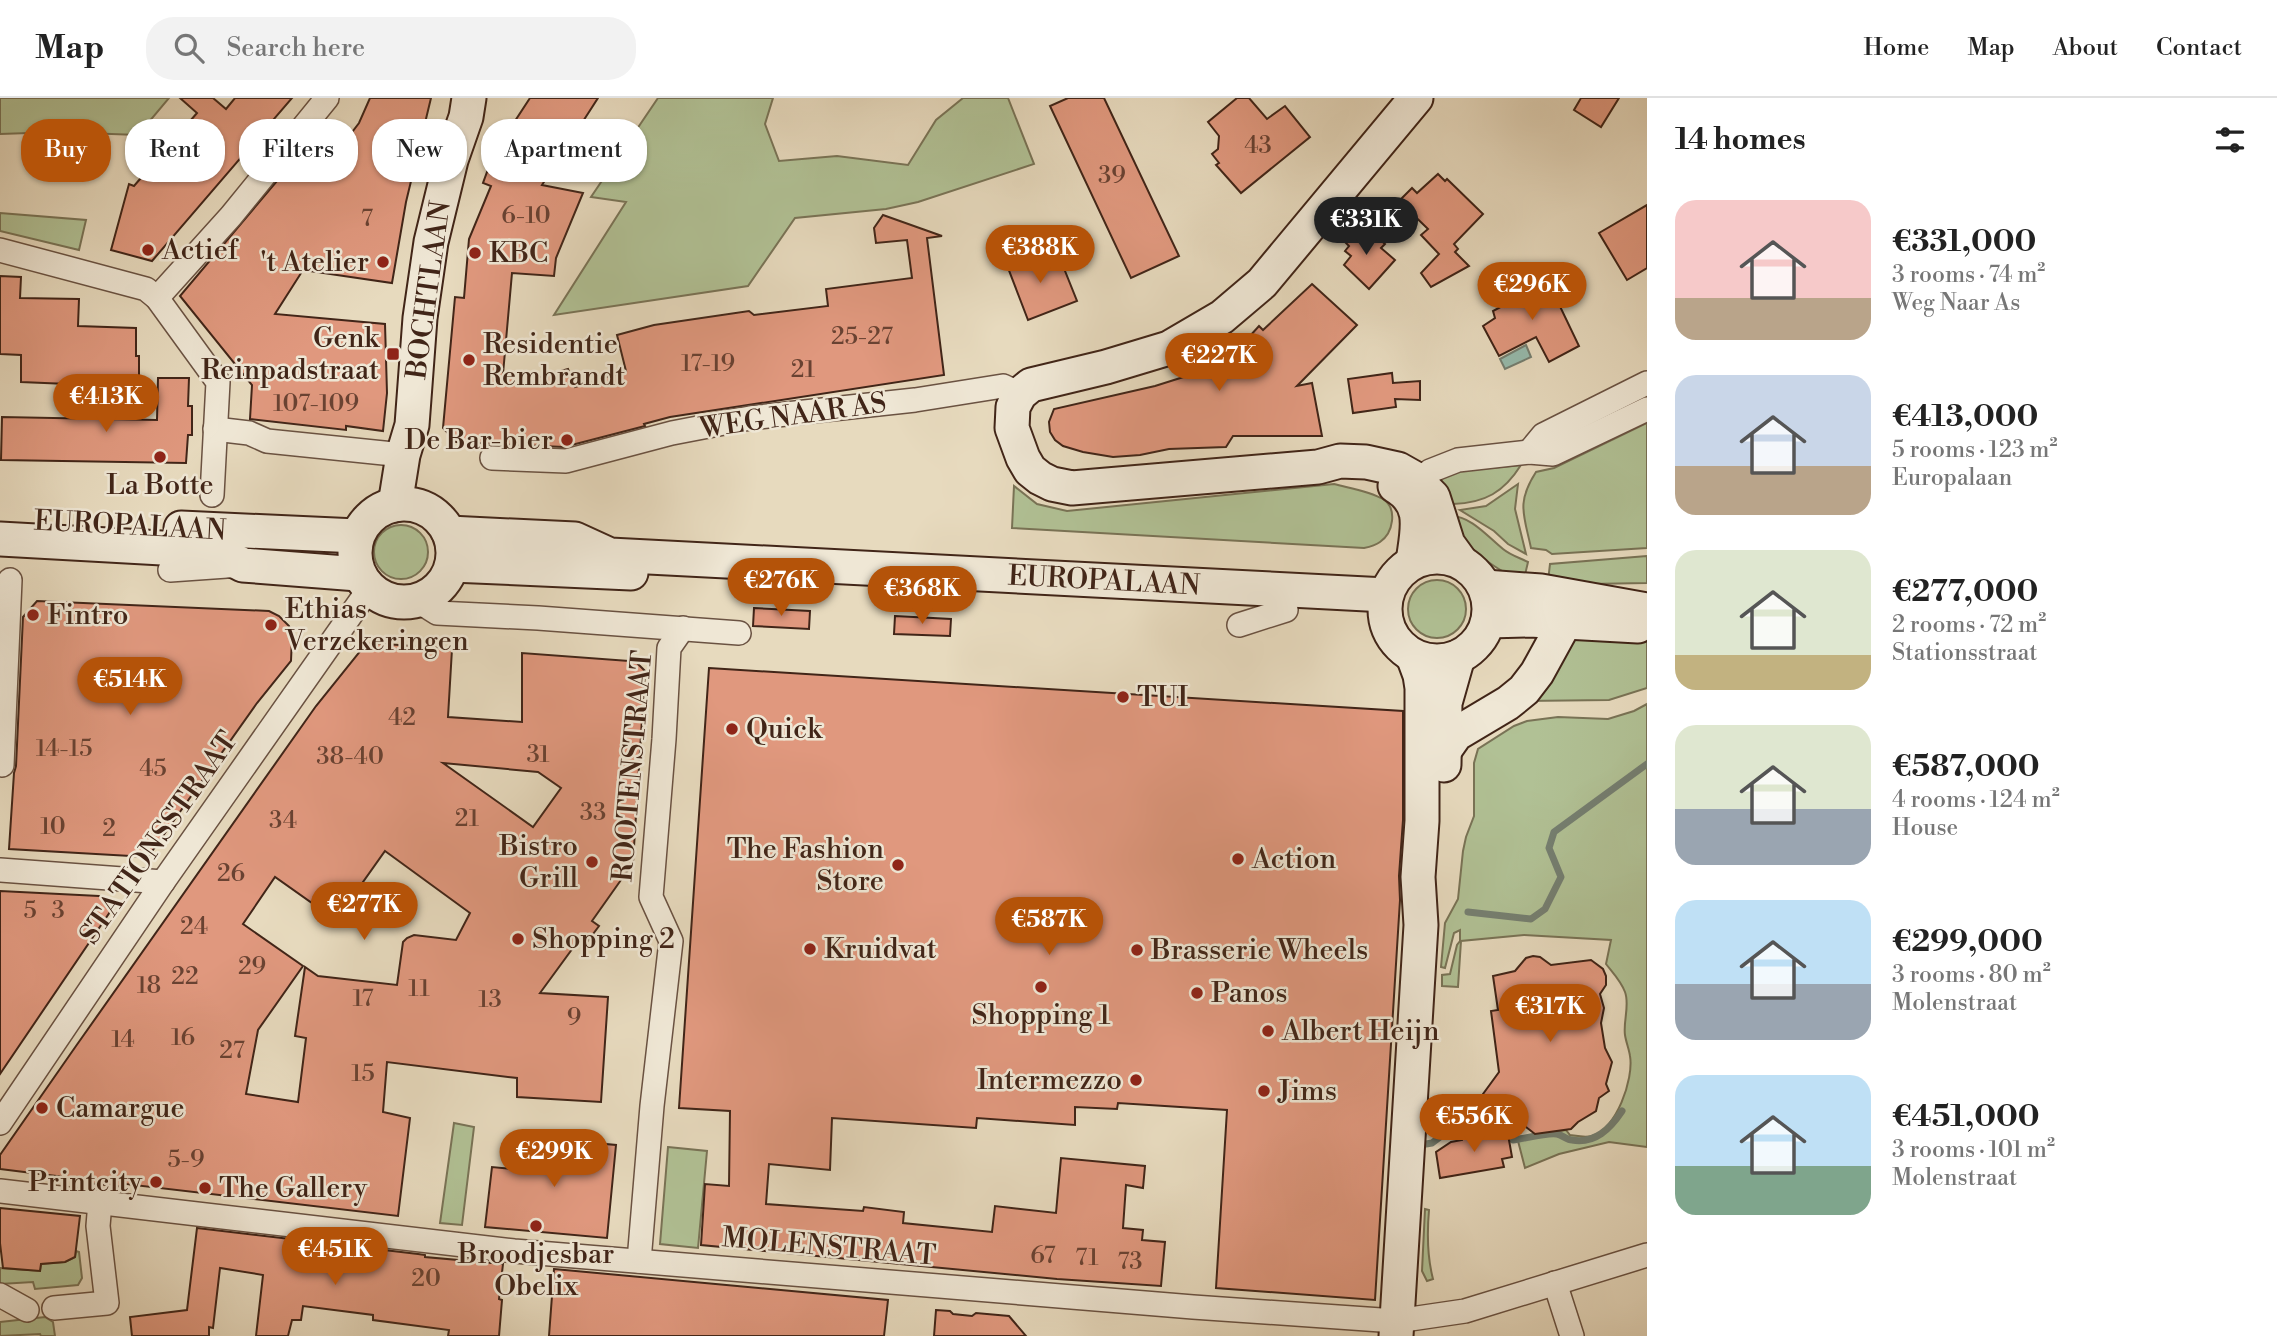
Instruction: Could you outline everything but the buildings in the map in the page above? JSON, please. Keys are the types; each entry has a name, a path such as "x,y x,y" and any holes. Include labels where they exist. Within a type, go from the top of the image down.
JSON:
{"main road":[{"path":"1416,98 1262,283 1222,317 1169,348 1106,368 1031,385 1020,394 1013,407 1012,428 1030,470 1052,484 1072,488 1318,467 1366,475 1412,487 1433,497 1448,544 1461,562"},
{"name":"BOCHTLAAN","path":"408,506 421,455 407,440 419,318 430,242 451,160 471,104"},
{"path":"1412,487 1417,515 1413,562"},
{"path":"360,595 354,549 363,524 383,508 408,506 432,513 450,549 445,581 433,593 418,601"},
{"name":"EUROPALAAN","path":"0,519 248,523 357,536"},
{"name":"EUROPALAAN","path":"450,549 575,539 610,555 1385,606"},
{"name":"EUROPALAAN","path":"0,540 216,551 243,565 360,595 405,603 418,601"},
{"name":"EUROPALAAN","path":"450,549 853,584 1286,610 1385,606"},
{"path":"1429,557 1445,557 1461,562 1471,568 1485,587 1489,598 1488,621 1482,636 1471,649 1458,657 1435,661 1413,656 1394,640 1388,629 1385,606 1392,582 1401,570 1413,562 1429,557"},
{"path":"1485,587 1541,591 1647,610"},
{"path":"1488,621 1647,627"},
{"path":"1444,751 1456,734 1524,690 1537,673 1565,622"},
{"path":"1397,1328 1421,925 1419,877 1422,821 1422,688 1413,656"},
{"path":"1421,925 1438,880 1442,832 1445,703 1458,657"}],"street":[{"path":"157,298 230,216 327,98"},
{"path":"0,250 146,289 157,298 218,382 212,495"},
{"path":"1529,452 1543,435 1647,383"},
{"name":"WEG NAAR AS","path":"492,458 566,461 672,433 750,418 915,400 1003,386 1020,394"},
{"path":"1412,487 1430,471 1458,460 1529,452 1553,454 1647,409"},
{"path":"215,429 248,433 267,441 407,440"},
{"name":"EUROPALAAN","path":"170,570 243,565"},
{"path":"2,765 10,585"},
{"name":"STATIONSSTRAAT","path":"0,1123 360,595"},
{"name":"ROOTENSTRAAT","path":"418,601 437,613 739,633"},
{"path":"1240,625 1286,610"},
{"name":"ROOTENSTRAAT","path":"640,1251 671,941 651,897 669,648 683,628"},
{"path":"0,870 163,882"},
{"name":"MOLENSTRAAT","path":"0,1191 100,1210 427,1242 640,1251 1397,1328 1465,1311 1647,1255"},
{"path":"54,1308 107,1303 98,1226 100,1210"},
{"path":"1555,1283 1572,1336"},
{"path":"0,1295 27,1310"}],"shaded area":[{"path":"0,98 169,98 151,119 125,119 125,135 111,134 111,119 21,119 21,133 0,134"},
{"path":"658,98 773,98 765,124 779,161 837,156 908,165 936,120 963,98 1008,98 1034,164 918,202 886,209 795,218 748,286 554,315 626,202 591,197 601,182 647,182 647,119 644,119"},
{"path":"0,213 86,220 79,250 0,231"},
{"path":"1526,345 1531,357 1505,369 1500,359"},
{"path":"1647,423 1647,548 1552,554 1546,550 1531,548 1523,509 1526,492 1536,472 1554,468"},
{"path":"1521,465 1500,489 1475,501 1453,504 1441,480 1448,472"},
{"path":"1334,484 1372,494 1388,503 1392,515 1391,527 1380,542 1364,548 1012,528 1014,486 1037,504 1067,511"},
{"path":"1518,484 1515,509 1526,554 1460,510 1486,506"},
{"path":"1451,516 1472,523 1506,551 1528,562 1524,579 1507,574 1481,556 1458,534"},
{"path":"401,525 420,533 428,552 420,571 401,579 382,571 374,552 382,533"},
{"path":"1647,556 1647,583 1588,584 1548,581 1550,564"},
{"path":"1437,580 1448,582 1461,593 1466,609 1464,620 1453,633 1437,638 1426,636 1413,625 1408,609 1410,598 1421,585"},
{"path":"1572,635 1647,636 1647,688 1609,700 1524,701"},
{"path":"1647,704 1647,1147 1609,1142 1559,1154 1525,1168 1517,1137 1566,1130 1570,1135 1592,1136 1601,1132 1616,1114 1626,1090 1630,1066 1625,1038 1626,997 1621,984 1606,964 1611,940 1524,935 1461,941 1458,987 1442,986 1442,975 1450,974 1460,941 1460,930 1454,933 1445,968 1441,967 1445,923 1458,899 1463,851 1474,816 1474,763 1478,749 1514,726 1527,721 1558,717 1608,719"},
{"path":"454,1123 474,1127 462,1225 440,1223"},
{"path":"668,1147 707,1151 698,1248 660,1244"},
{"path":"1425,1209 1429,1210 1428,1244 1433,1279 1427,1281 1422,1271"},
{"path":"76,1251 79,1252 82,1278 78,1285 35,1289 33,1282 0,1284 0,1268 40,1271 41,1264 65,1262 75,1257"},
{"path":"45,1317 53,1322 55,1336 0,1336 0,1322"}],"waterway":[{"path":"1468,912 1531,919 1545,909 1561,877 1549,848 1554,832 1647,764"},
{"path":"1426,1144 1444,1134 1509,1125 1513,1140 1553,1134 1570,1140 1588,1140 1607,1129 1622,1111"}],"place":[{"name":"Actief","path":"148,250"},
{"name":"KBC","path":"475,253"},
{"name":"'t Atelier","path":"383,262"},
{"name":"Genk Reinpadstraat","path":"393,354"},
{"name":"Residentie Rembrandt","path":"469,360"},
{"name":"De Bar-bier","path":"567,440"},
{"name":"La Botte","path":"160,457"},
{"name":"Fintro","path":"33,615"},
{"name":"Ethias Verzekeringen","path":"271,625"},
{"name":"TUI","path":"1123,697"},
{"name":"Quick","path":"732,729"},
{"name":"Action","path":"1238,859"},
{"name":"Bistro Grill","path":"592,862"},
{"name":"The Fashion Store","path":"898,865"},
{"name":"Shopping 2","path":"518,939"},
{"name":"Kruidvat","path":"810,949"},
{"name":"Brasserie Wheels","path":"1137,950"},
{"name":"Shopping 1","path":"1041,987"},
{"name":"Panos","path":"1197,993"},
{"name":"Albert Heijn","path":"1268,1031"},
{"name":"Intermezzo","path":"1136,1080"},
{"name":"Jims","path":"1264,1091"},
{"name":"Camargue","path":"42,1108"},
{"name":"Printcity","path":"156,1182"},
{"name":"The Gallery","path":"205,1188"},
{"name":"Broodjesbar Obelix","path":"536,1226"}]}
